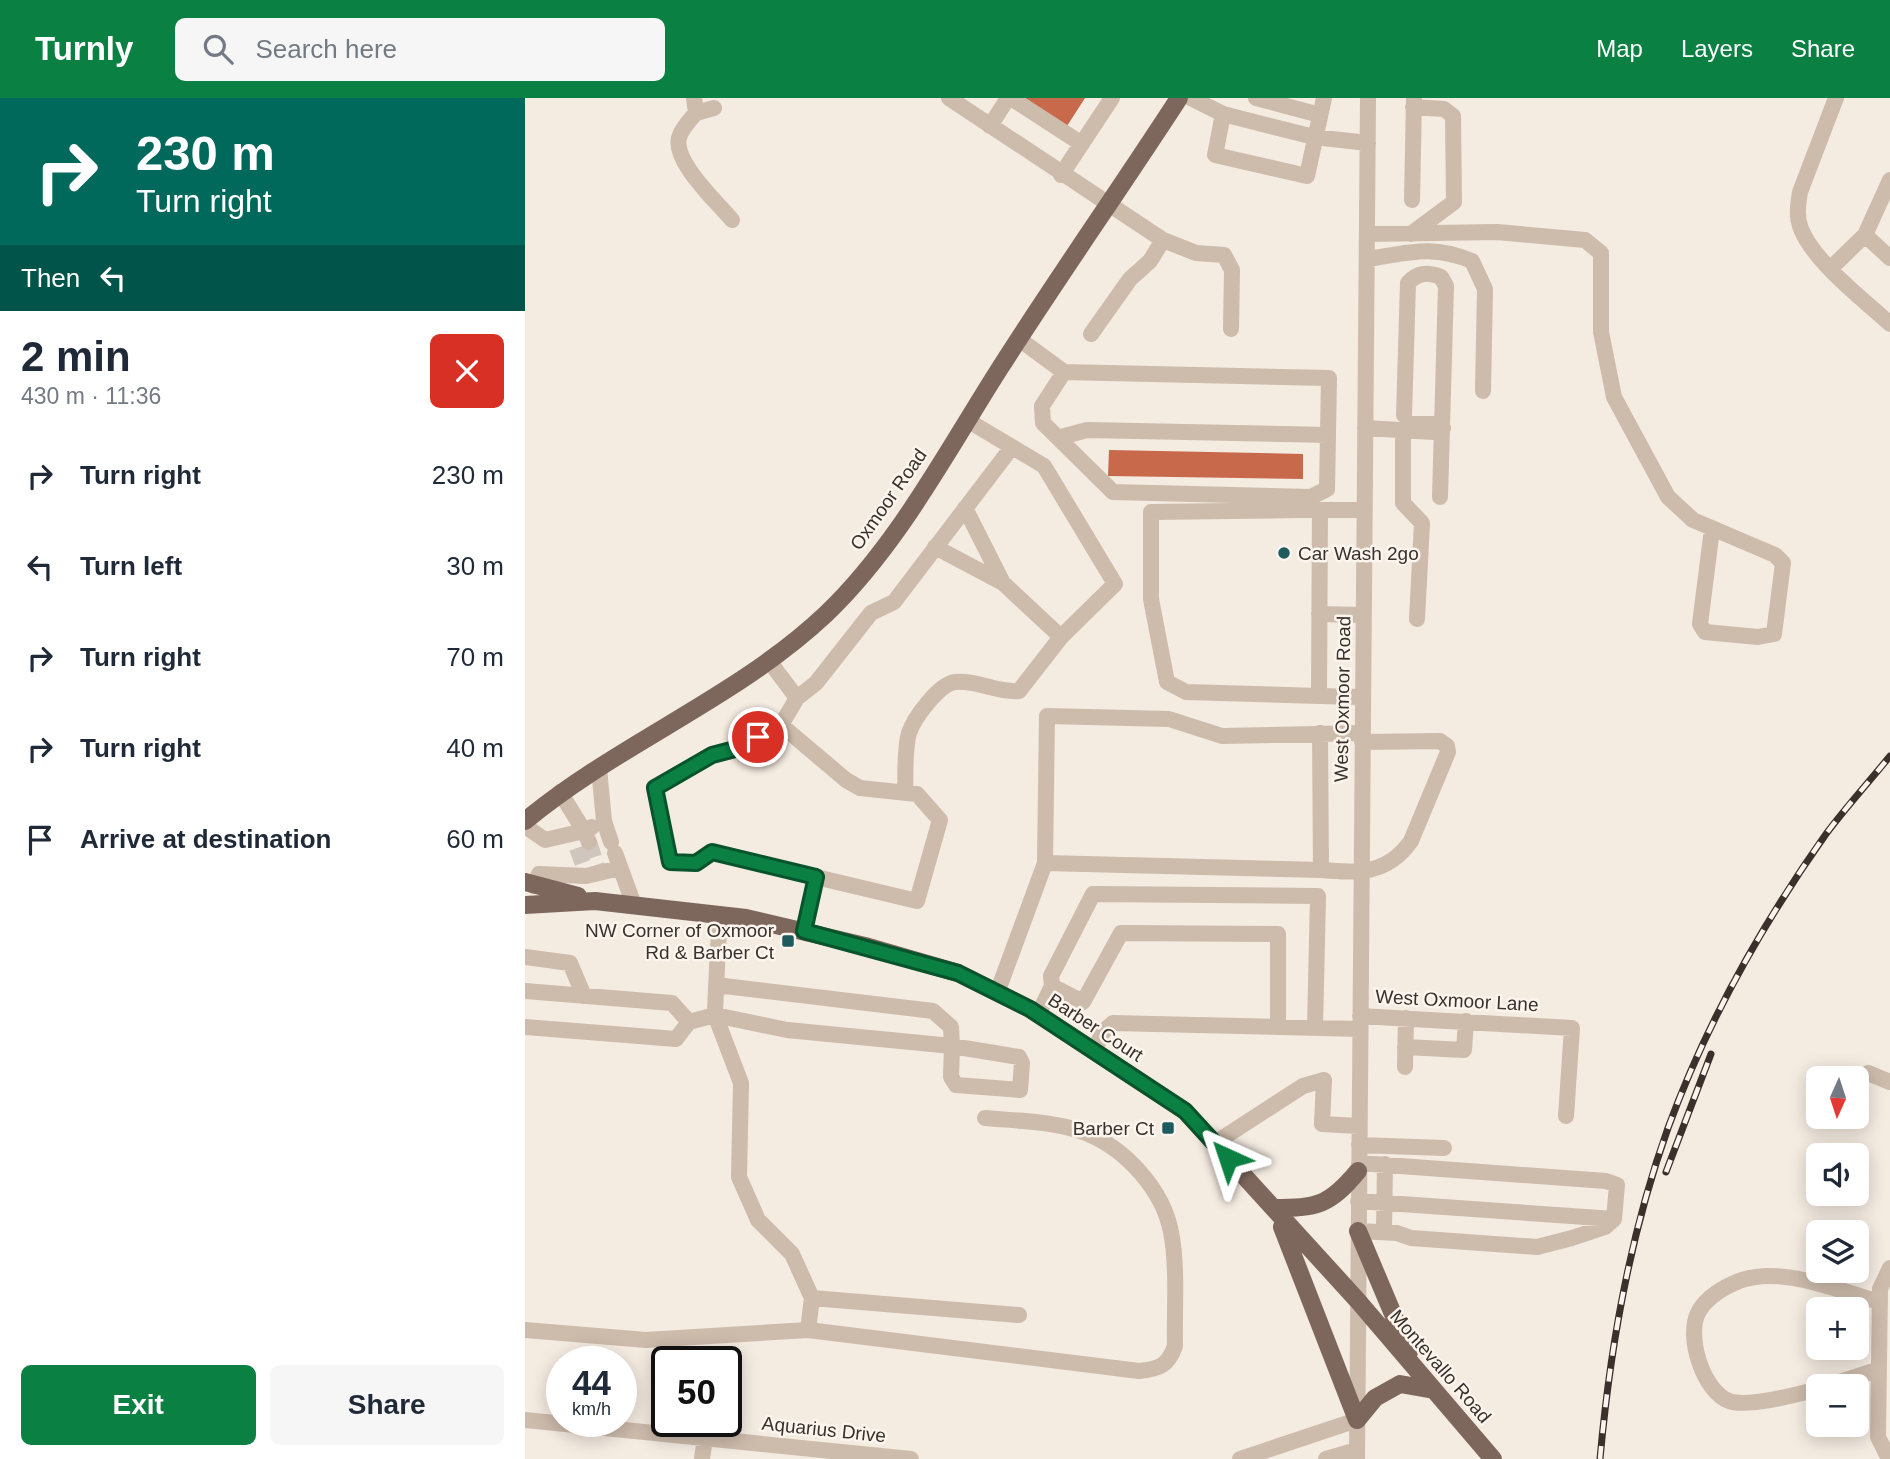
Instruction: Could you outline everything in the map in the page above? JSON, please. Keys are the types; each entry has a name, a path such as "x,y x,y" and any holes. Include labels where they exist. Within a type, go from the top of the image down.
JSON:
{"main road":[{"name":"Oxmoor Road","path":"525,821 560,792 769,661 827,613 878,553 1179,98"},
{"path":"530,884 592,900"},
{"name":"Barber Court","path":"525,905 592,900 720,915 804,931 958,973 1038,1015 1185,1111 1357,1301"},
{"path":"1357,1420 1295,1254 1273,1208 1309,1208 1327,1203 1359,1167"},
{"path":"1358,1231 1416,1369"},
{"name":"Montevallo Road","path":"1357,1301 1493,1459"},
{"path":"1357,1420 1375,1398 1400,1384 1434,1390"}],"street":[{"path":"949,98 1107,206 1163,240 1196,253 1224,255 1232,270 1231,330"},
{"path":"990,126 1010,98 1082,144"},
{"path":"1061,175 1112,98"},
{"path":"1191,98 1223,114 1314,137 1368,143"},
{"path":"1256,98 1319,115"},
{"path":"1223,114 1215,155 1307,176 1323,98"},
{"name":"West Oxmoor Road","path":"1357,1455 1368,98"},
{"path":"1836,98 1800,192 1797,208 1800,227 1807,242 1831,268 1890,324"},
{"path":"1411,234 1454,202 1453,116 1444,109 1414,103 1412,200"},
{"path":"714,108 695,105 679,136 678,150 687,166 732,220"},
{"path":"1831,268 1865,235 1890,180"},
{"path":"1367,234 1497,232 1585,240 1601,253 1601,332 1614,397 1668,497 1693,520 1775,555 1783,563 1774,634 1758,637 1705,632 1700,624 1713,529"},
{"path":"1447,251 1452,233"},
{"path":"1865,235 1890,258"},
{"path":"1091,334 1130,279 1150,261 1163,240"},
{"path":"1367,259 1427,250 1447,251 1472,261 1485,289 1483,391"},
{"path":"1417,619 1422,523 1403,503 1408,283 1413,277 1428,272 1441,277 1446,286 1440,497"},
{"path":"1019,338 1064,372 1329,377 1327,489 1311,497 1113,492 1043,423 1042,406 1064,372"},
{"path":"905,792 909,733 933,696 953,682 980,685 1002,693 1019,691 1061,637 1115,584 1044,466 967,420"},
{"path":"1365,428 1405,424 1414,432 1434,432 1443,428"},
{"path":"1061,438 1087,430 1328,435"},
{"path":"781,724 853,784 860,788 917,793 940,820 917,901 712,852 696,863 670,862 655,788 712,755 735,749 781,724 797,698 816,683 871,614 894,602 1012,447"},
{"path":"965,508 1003,583"},
{"path":"1319,696 1320,510"},
{"path":"1363,697 1187,692 1167,682 1151,599 1151,512 1364,510"},
{"path":"935,548 1003,583 1061,637"},
{"path":"1319,614 1363,615"},
{"path":"769,661 797,698"},
{"path":"997,993 1045,863 1047,716 1169,719 1222,736 1320,733 1362,738 1440,741 1447,746 1448,752 1411,841 1402,854 1361,873 1045,863"},
{"path":"1320,733 1321,870"},
{"path":"599,768 604,821 635,905"},
{"path":"560,792 581,839"},
{"path":"525,827 545,840 581,839 604,821"},
{"path":"530,884 539,874 592,872 616,854"},
{"path":"592,872 592,900"},
{"path":"804,931 816,877"},
{"path":"1038,1015 1052,986 1051,976 1093,894 1318,896 1315,1028"},
{"path":"720,915 715,1015 741,1083 739,1177 758,1220 792,1254 812,1298 808,1330"},
{"path":"1052,986 1083,1002 1121,933 1278,934 1278,1027"},
{"path":"525,957 571,963 584,996"},
{"path":"525,1027 676,1039 689,1022 715,1015 787,1030 951,1046 1019,1057 1022,1063 1020,1090 956,1085 951,1077 951,1046 951,1027 933,1010 716,985"},
{"path":"525,991 672,1003 689,1022"},
{"path":"1405,1067 1406,1018"},
{"name":"West Oxmoor Lane","path":"1094,1051 1113,1023 1315,1028 1406,1018 1572,1028 1566,1116"},
{"path":"1405,1047 1464,1050 1466,1021"},
{"path":"1869,1073 1890,1082"},
{"path":"1215,1143 1303,1086 1324,1080 1322,1124 1359,1126"},
{"path":"525,1330 646,1340 808,1330 1139,1371 1159,1369 1171,1360 1175,1346 1171,1234 1165,1210 1148,1182 1118,1152 1087,1134 1049,1124 985,1118"},
{"path":"1359,1145 1444,1148"},
{"path":"1358,1231 1384,1232 1411,1238 1537,1247 1605,1227 1614,1219 1619,1189 1614,1183 1385,1164 1359,1167"},
{"path":"1384,1232 1385,1164"},
{"path":"1358,1201 1614,1219"},
{"path":"1889,1274 1880,1290 1885,1325 1879,1369 1878,1437 1889,1459"},
{"path":"1806,1391 1746,1403 1731,1402 1720,1396 1710,1386 1696,1345 1694,1325 1705,1302 1741,1280 1764,1277 1791,1278 1880,1302"},
{"path":"812,1298 1019,1315"},
{"path":"1864,1374 1879,1369"},
{"name":"Aquarius Drive","path":"525,1420 911,1459"},
{"path":"1240,1459 1357,1420"},
{"path":"702,1459 705,1438"},
{"path":"1326,1459 1357,1455"}],"building":[{"path":"1024,98 1085,98 1067,126"},
{"path":"1109,450 1303,454 1303,479 1108,476"}],"tunnel":[{"path":"589,842 597,866"},
{"path":"577,848 585,870"}],"railway":[{"path":"1600,1459 1609,1375 1632,1250 1655,1168 1683,1089 1718,1013 1780,903 1826,834 1890,756"},
{"path":"1666,1172 1711,1054"}],"place":[{"name":"Car Wash 2go","path":"1284,553"},
{"name":"NW Corner of Oxmoor Rd & Barber Ct","path":"788,941"},
{"name":"Barber Ct","path":"1168,1128"}],"route":[{"path":"758,737 735,749 712,755 655,788 670,862 696,863 712,852 816,877 804,931 958,973 1030,1009 1185,1111 1228,1158"}]}
